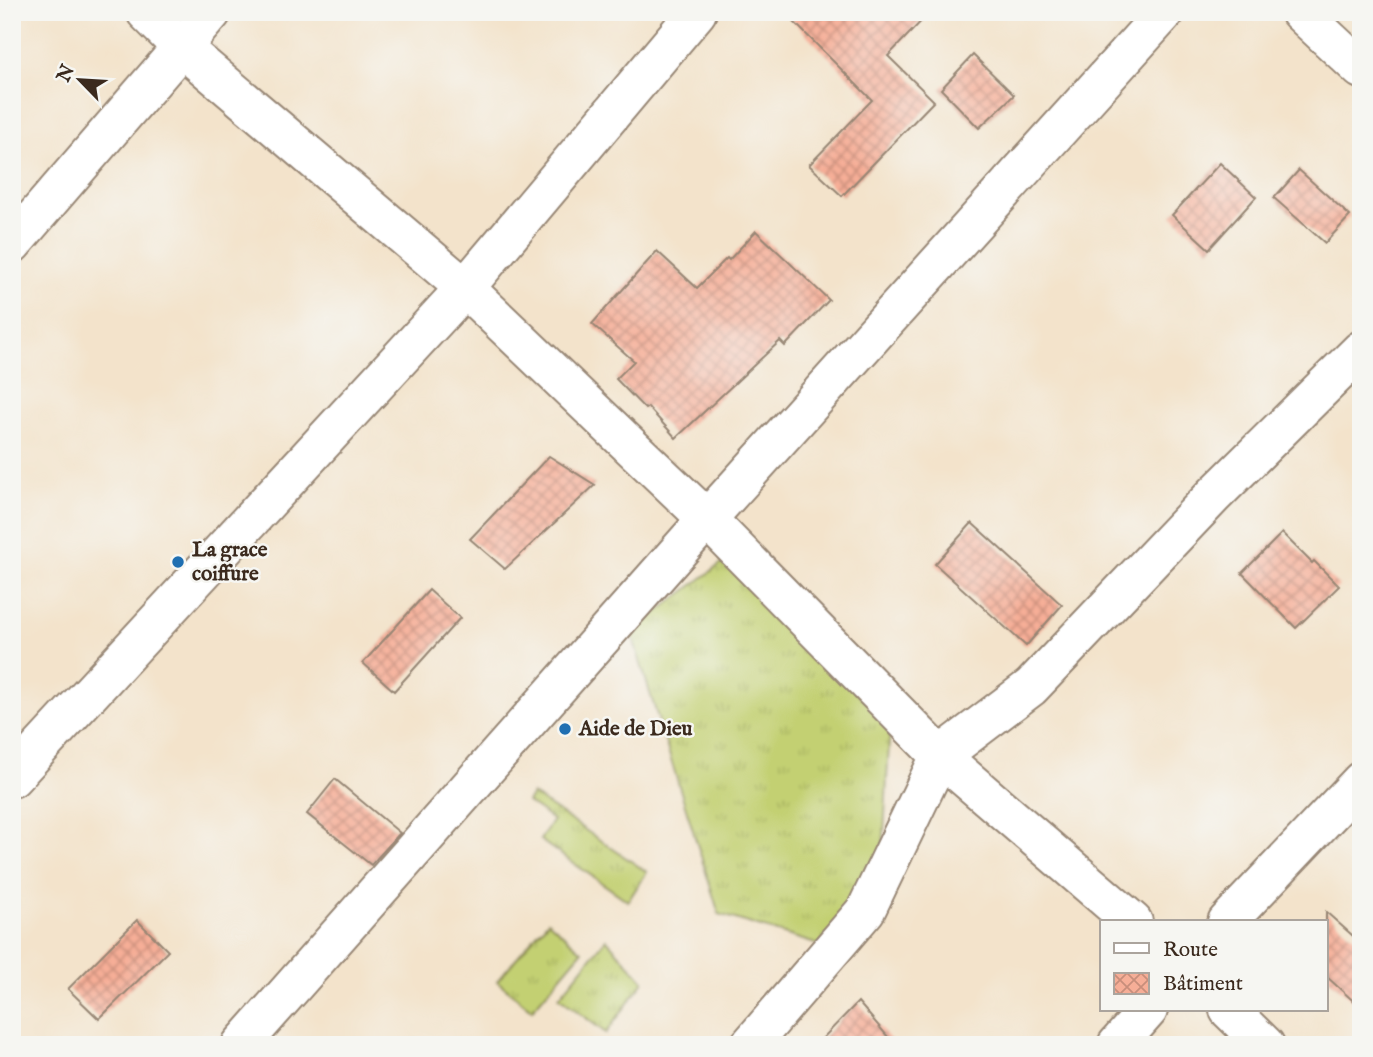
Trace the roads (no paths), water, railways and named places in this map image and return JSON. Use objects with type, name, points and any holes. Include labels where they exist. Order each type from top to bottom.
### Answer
[{"type":"street","points":[[146,12],[181,47],[465,288],[707,519],[940,756],[1131,920]]},
{"type":"street","points":[[12,244],[212,12]]},
{"type":"street","points":[[12,778],[465,288],[697,12]]},
{"type":"street","points":[[241,1045],[707,519],[1165,12]]},
{"type":"street","points":[[1300,12],[1361,69]]},
{"type":"street","points":[[750,1045],[866,909],[940,756],[1031,687],[1214,495],[1361,350]]},
{"type":"street","points":[[1229,920],[1361,781]]},
{"type":"street","points":[[1117,1045],[1145,1012]]},
{"type":"street","points":[[1231,1012],[1265,1045]]},
{"type":"place","name":"La grace coiffure","points":[[178,562]]},
{"type":"place","name":"Aide de Dieu","points":[[565,729]]}]
